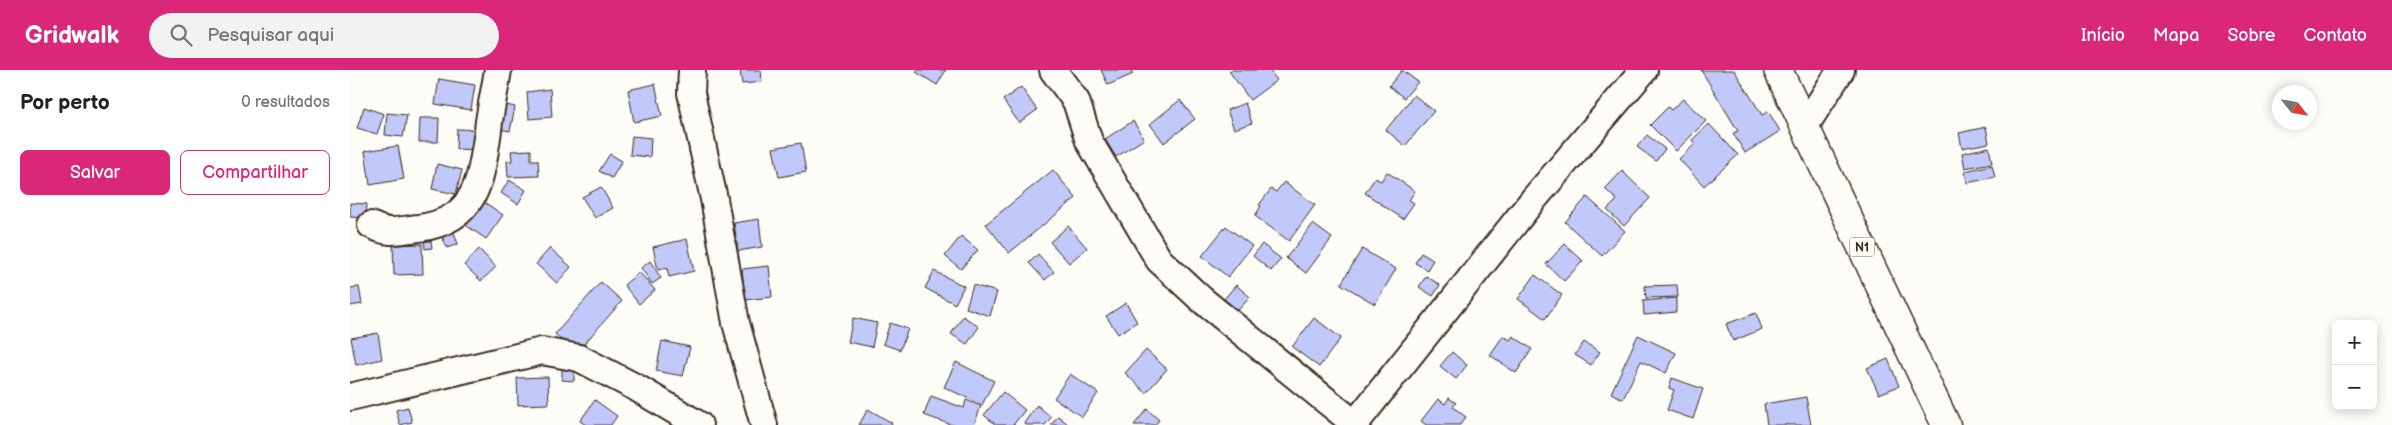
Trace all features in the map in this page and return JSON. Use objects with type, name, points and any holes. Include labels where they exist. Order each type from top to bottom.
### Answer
[{"type":"highway","name":"N1","points":[[1778,70],[1946,425]]},
{"type":"street","points":[[371,225],[384,232],[435,226],[459,214],[472,199],[484,164],[498,70]]},
{"type":"street","points":[[692,70],[691,94],[714,199],[736,323],[764,425]]},
{"type":"street","points":[[1052,70],[1076,101],[1089,141],[1160,260],[1201,299],[1355,424],[1533,200],[1644,70]]},
{"type":"street","points":[[1805,126],[1841,70]]},
{"type":"street","points":[[350,397],[542,351],[579,358],[637,388],[698,425]]},
{"type":"building","points":[[740,70],[761,70],[762,82],[742,84]]},
{"type":"building","points":[[917,70],[946,70],[937,85],[916,72]]},
{"type":"building","points":[[1101,70],[1131,70],[1133,74],[1108,85]]},
{"type":"building","points":[[1269,70],[1277,80],[1250,100],[1229,71]]},
{"type":"building","points":[[1402,70],[1418,82],[1404,98],[1389,86]]},
{"type":"building","points":[[1701,70],[1734,70],[1762,115],[1768,111],[1780,131],[1745,153],[1733,133],[1738,131]]},
{"type":"building","points":[[439,79],[475,85],[471,110],[435,104]]},
{"type":"building","points":[[655,84],[662,116],[634,122],[628,90]]},
{"type":"building","points":[[1021,87],[1037,110],[1019,123],[1003,100]]},
{"type":"building","points":[[550,89],[552,117],[529,119],[527,92]]},
{"type":"building","points":[[1414,95],[1434,111],[1405,146],[1386,130]]},
{"type":"building","points":[[1683,99],[1706,121],[1676,151],[1650,125],[1668,107],[1671,110]]},
{"type":"building","points":[[1180,100],[1195,119],[1164,143],[1150,124]]},
{"type":"building","points":[[498,103],[515,107],[510,131],[493,128]]},
{"type":"building","points":[[1245,103],[1252,123],[1234,129],[1227,110]]},
{"type":"building","points":[[364,107],[384,114],[377,134],[357,128]]},
{"type":"building","points":[[387,113],[407,115],[403,137],[385,135]]},
{"type":"building","points":[[420,118],[439,118],[438,142],[419,142]]},
{"type":"building","points":[[1133,121],[1144,139],[1116,157],[1105,139]]},
{"type":"building","points":[[1709,124],[1738,155],[1704,186],[1679,159],[1695,144],[1692,140]]},
{"type":"building","points":[[1986,127],[1989,143],[1962,148],[1959,133]]},
{"type":"building","points":[[457,129],[481,130],[480,150],[456,149]]},
{"type":"building","points":[[1647,135],[1665,149],[1656,161],[1637,147]]},
{"type":"building","points":[[632,136],[651,138],[650,157],[630,155]]},
{"type":"building","points":[[801,143],[806,172],[779,177],[773,148]]},
{"type":"building","points":[[398,146],[404,179],[370,185],[365,151]]},
{"type":"building","points":[[1989,147],[1992,163],[1965,168],[1962,153]]},
{"type":"building","points":[[531,150],[531,160],[538,160],[539,176],[508,177],[507,161],[512,161],[511,151]]},
{"type":"building","points":[[610,154],[622,161],[612,178],[599,171]]},
{"type":"building","points":[[437,164],[462,170],[456,194],[432,189]]},
{"type":"building","points":[[1992,165],[1995,177],[1967,183],[1965,171]]},
{"type":"building","points":[[1053,170],[1076,198],[1009,253],[986,224]]},
{"type":"building","points":[[1622,171],[1650,198],[1624,226],[1607,210],[1617,200],[1605,189]]},
{"type":"building","points":[[1387,172],[1415,191],[1409,200],[1414,203],[1403,219],[1365,193],[1375,178],[1381,181]]},
{"type":"building","points":[[509,180],[526,190],[518,204],[501,193]]},
{"type":"building","points":[[1284,182],[1315,205],[1289,241],[1255,216],[1261,206],[1259,205],[1271,189],[1276,192]]},
{"type":"building","points":[[601,187],[613,208],[595,218],[582,197]]},
{"type":"building","points":[[1587,197],[1625,231],[1602,256],[1565,222]]},
{"type":"building","points":[[481,200],[503,215],[486,239],[464,224]]},
{"type":"building","points":[[350,203],[367,204],[366,218],[350,217]]},
{"type":"building","points":[[759,219],[762,247],[738,251],[734,223]]},
{"type":"building","points":[[450,222],[458,244],[447,248],[438,227]]},
{"type":"building","points":[[1313,224],[1332,238],[1306,273],[1286,258]]},
{"type":"building","points":[[1068,226],[1087,248],[1069,263],[1050,242]]},
{"type":"building","points":[[1226,226],[1252,246],[1228,277],[1202,256]]},
{"type":"building","points":[[430,234],[432,248],[425,249],[423,235]]},
{"type":"building","points":[[961,236],[978,250],[961,269],[945,256]]},
{"type":"building","points":[[687,239],[694,271],[669,277],[667,268],[658,270],[653,247]]},
{"type":"building","points":[[422,244],[423,274],[394,275],[393,245]]},
{"type":"building","points":[[1262,244],[1281,259],[1271,271],[1253,256]]},
{"type":"building","points":[[1565,244],[1583,261],[1564,281],[1546,264]]},
{"type":"building","points":[[550,248],[571,267],[557,283],[536,264]]},
{"type":"building","points":[[479,249],[496,267],[481,281],[464,265]]},
{"type":"building","points":[[1362,249],[1396,269],[1375,304],[1341,284]]},
{"type":"building","points":[[1421,253],[1433,260],[1427,270],[1415,263]]},
{"type":"building","points":[[1038,254],[1054,272],[1045,280],[1029,263]]},
{"type":"building","points":[[650,261],[661,278],[652,284],[641,268]]},
{"type":"building","points":[[769,266],[772,297],[745,300],[742,269]]},
{"type":"building","points":[[934,271],[964,286],[955,304],[925,288]]},
{"type":"building","points":[[639,272],[655,290],[639,304],[624,285]]},
{"type":"building","points":[[1535,275],[1562,295],[1545,319],[1518,299]]},
{"type":"building","points":[[1426,276],[1440,285],[1433,296],[1419,287]]},
{"type":"building","points":[[601,282],[622,301],[576,353],[555,334]]},
{"type":"building","points":[[973,285],[997,292],[990,316],[966,308]]},
{"type":"building","points":[[1236,285],[1250,297],[1233,316],[1219,305]]},
{"type":"building","points":[[1677,285],[1678,297],[1646,298],[1645,286]]},
{"type":"building","points":[[359,287],[362,304],[350,306],[350,288]]},
{"type":"building","points":[[1676,298],[1676,312],[1644,315],[1643,301]]},
{"type":"building","points":[[1126,303],[1137,322],[1118,334],[1106,316]]},
{"type":"building","points":[[1756,313],[1762,329],[1733,341],[1726,324]]},
{"type":"building","points":[[963,316],[979,327],[967,344],[951,334]]},
{"type":"building","points":[[853,318],[877,323],[872,347],[848,342]]},
{"type":"building","points":[[1314,318],[1341,338],[1319,367],[1292,347]]},
{"type":"building","points":[[890,323],[908,329],[900,350],[883,344]]},
{"type":"building","points":[[378,333],[382,359],[356,365],[351,338]]},
{"type":"building","points":[[1638,335],[1676,353],[1666,373],[1641,361],[1623,399],[1611,393]]},
{"type":"building","points":[[1503,336],[1510,340],[1513,336],[1532,349],[1516,373],[1490,355]]},
{"type":"building","points":[[662,341],[690,347],[683,376],[656,371]]},
{"type":"building","points":[[1584,342],[1600,352],[1591,365],[1575,355]]},
{"type":"building","points":[[1146,350],[1167,369],[1146,393],[1125,373]]},
{"type":"building","points":[[1452,352],[1467,365],[1456,379],[1440,366]]},
{"type":"building","points":[[1888,359],[1899,386],[1879,394],[1867,368]]},
{"type":"building","points":[[956,362],[994,381],[982,405],[944,387]]},
{"type":"building","points":[[574,367],[574,381],[562,380],[562,368]]},
{"type":"building","points":[[1070,374],[1098,393],[1082,417],[1054,398]]},
{"type":"building","points":[[548,377],[549,404],[518,405],[517,378]]},
{"type":"building","points":[[1672,378],[1703,389],[1693,419],[1667,410],[1674,390],[1669,388]]},
{"type":"building","points":[[1003,392],[1025,410],[1013,425],[996,425],[984,415]]},
{"type":"building","points":[[931,396],[964,408],[966,400],[981,406],[974,425],[952,425],[924,415]]},
{"type":"building","points":[[1806,397],[1811,425],[1767,425],[1764,404]]},
{"type":"building","points":[[1449,398],[1456,403],[1453,407],[1466,417],[1460,425],[1426,425],[1421,421],[1438,399],[1445,404]]},
{"type":"building","points":[[595,400],[617,416],[611,425],[586,425],[580,421]]},
{"type":"building","points":[[1037,405],[1051,417],[1045,425],[1026,425],[1024,423]]},
{"type":"building","points":[[408,407],[412,422],[400,425],[396,410]]},
{"type":"building","points":[[868,409],[892,423],[891,425],[859,425]]},
{"type":"building","points":[[1147,409],[1159,420],[1155,425],[1134,425]]},
{"type":"building","points":[[1058,416],[1069,425],[1051,425]]}]
